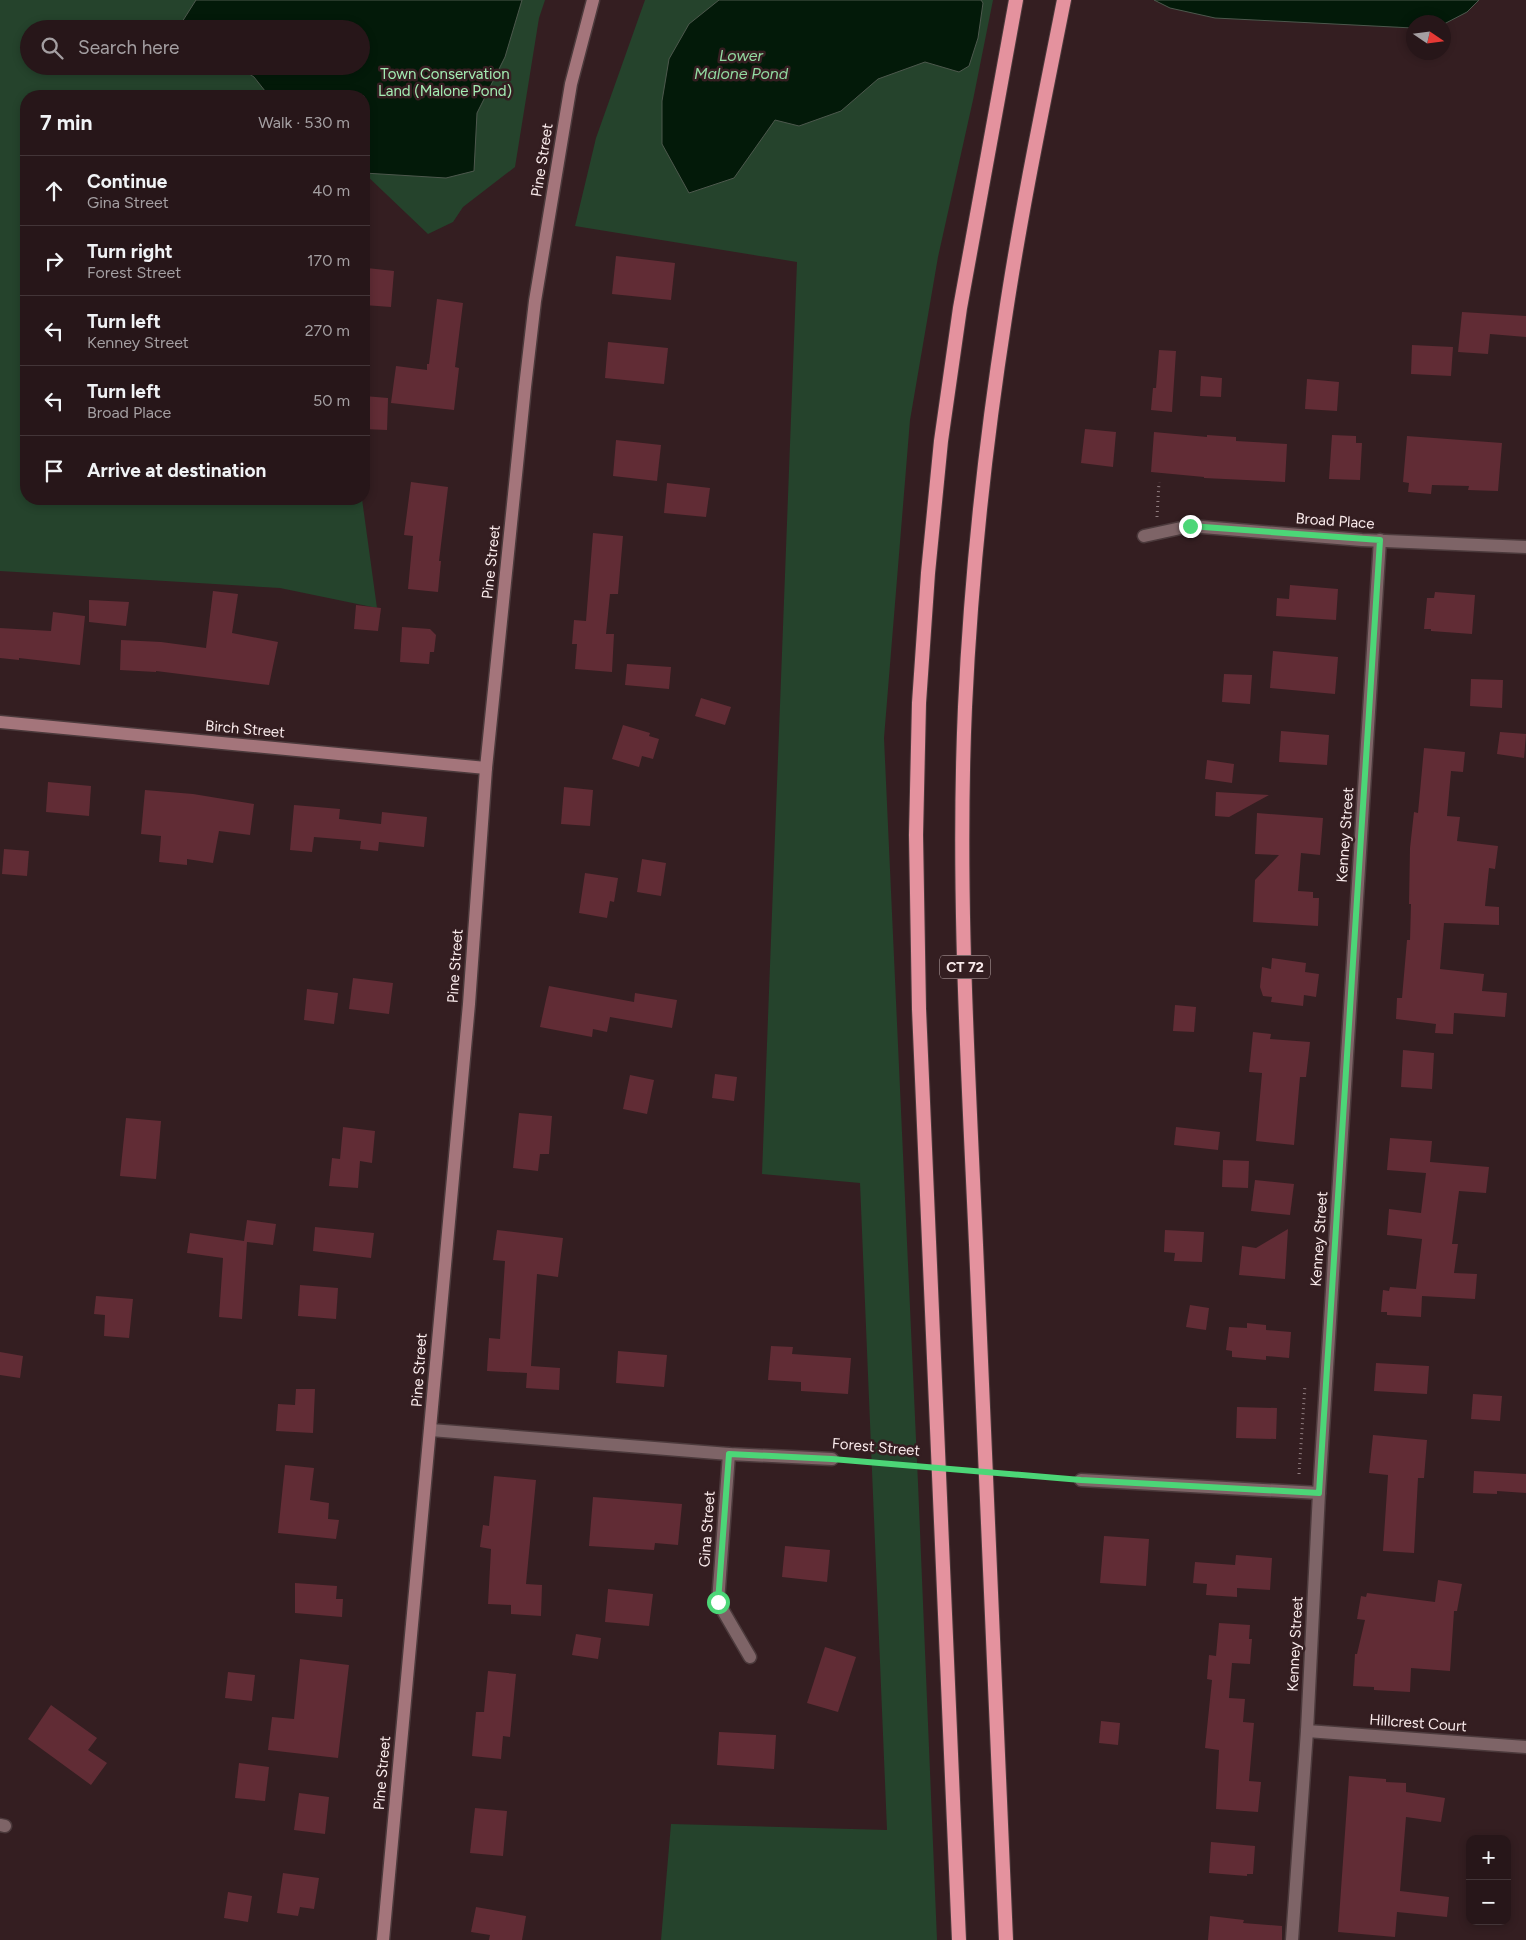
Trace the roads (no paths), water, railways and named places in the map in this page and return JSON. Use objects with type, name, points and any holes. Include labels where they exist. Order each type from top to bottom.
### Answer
[{"type":"highway","name":"CT 72","points":[[959,1940],[919,1010],[916,835],[919,703],[928,573],[941,441],[960,308],[1016,0]]},
{"type":"highway","name":"CT 72","points":[[1006,1940],[966,1003],[962,832],[965,706],[974,576],[1003,329],[1026,194],[1064,0]]},
{"type":"main road","name":"Pine Street","points":[[383,1940],[469,1004],[486,768],[535,301],[570,84],[593,0]]},
{"type":"main road","name":"Birch Street","points":[[0,722],[486,768]]},
{"type":"street","name":"Broad Place","points":[[1144,536],[1190,526],[1380,540],[1526,547]]},
{"type":"street","name":"Kenney Street","points":[[1292,1940],[1307,1731],[1319,1493],[1380,540]]},
{"type":"street","name":"Forest Street","points":[[430,1430],[729,1454],[832,1459]]},
{"type":"street","name":"Gina Street","points":[[729,1454],[718,1602],[750,1657]]},
{"type":"street","points":[[1081,1480],[1319,1493]]},
{"type":"street","name":"Hillcrest Court","points":[[1307,1731],[1526,1747]]},
{"type":"water","points":[[196,0],[522,0],[505,57],[477,113],[474,171],[446,178],[370,173],[370,90],[264,90],[251,75],[370,75],[370,20],[183,20]]},
{"type":"water","name":"Lower Malone Pond","points":[[719,0],[981,0],[983,3],[978,38],[969,66],[959,72],[925,62],[878,79],[841,111],[799,126],[775,120],[734,178],[689,193],[662,144],[662,101],[669,59],[689,24]]},
{"type":"water","points":[[1154,0],[1479,0],[1467,12],[1451,20],[1451,15],[1406,15],[1406,28],[1215,18],[1170,8]]},
{"type":"park label","name":"Town Conservation Land (Malone Pond)","points":[[445,82]]}]
